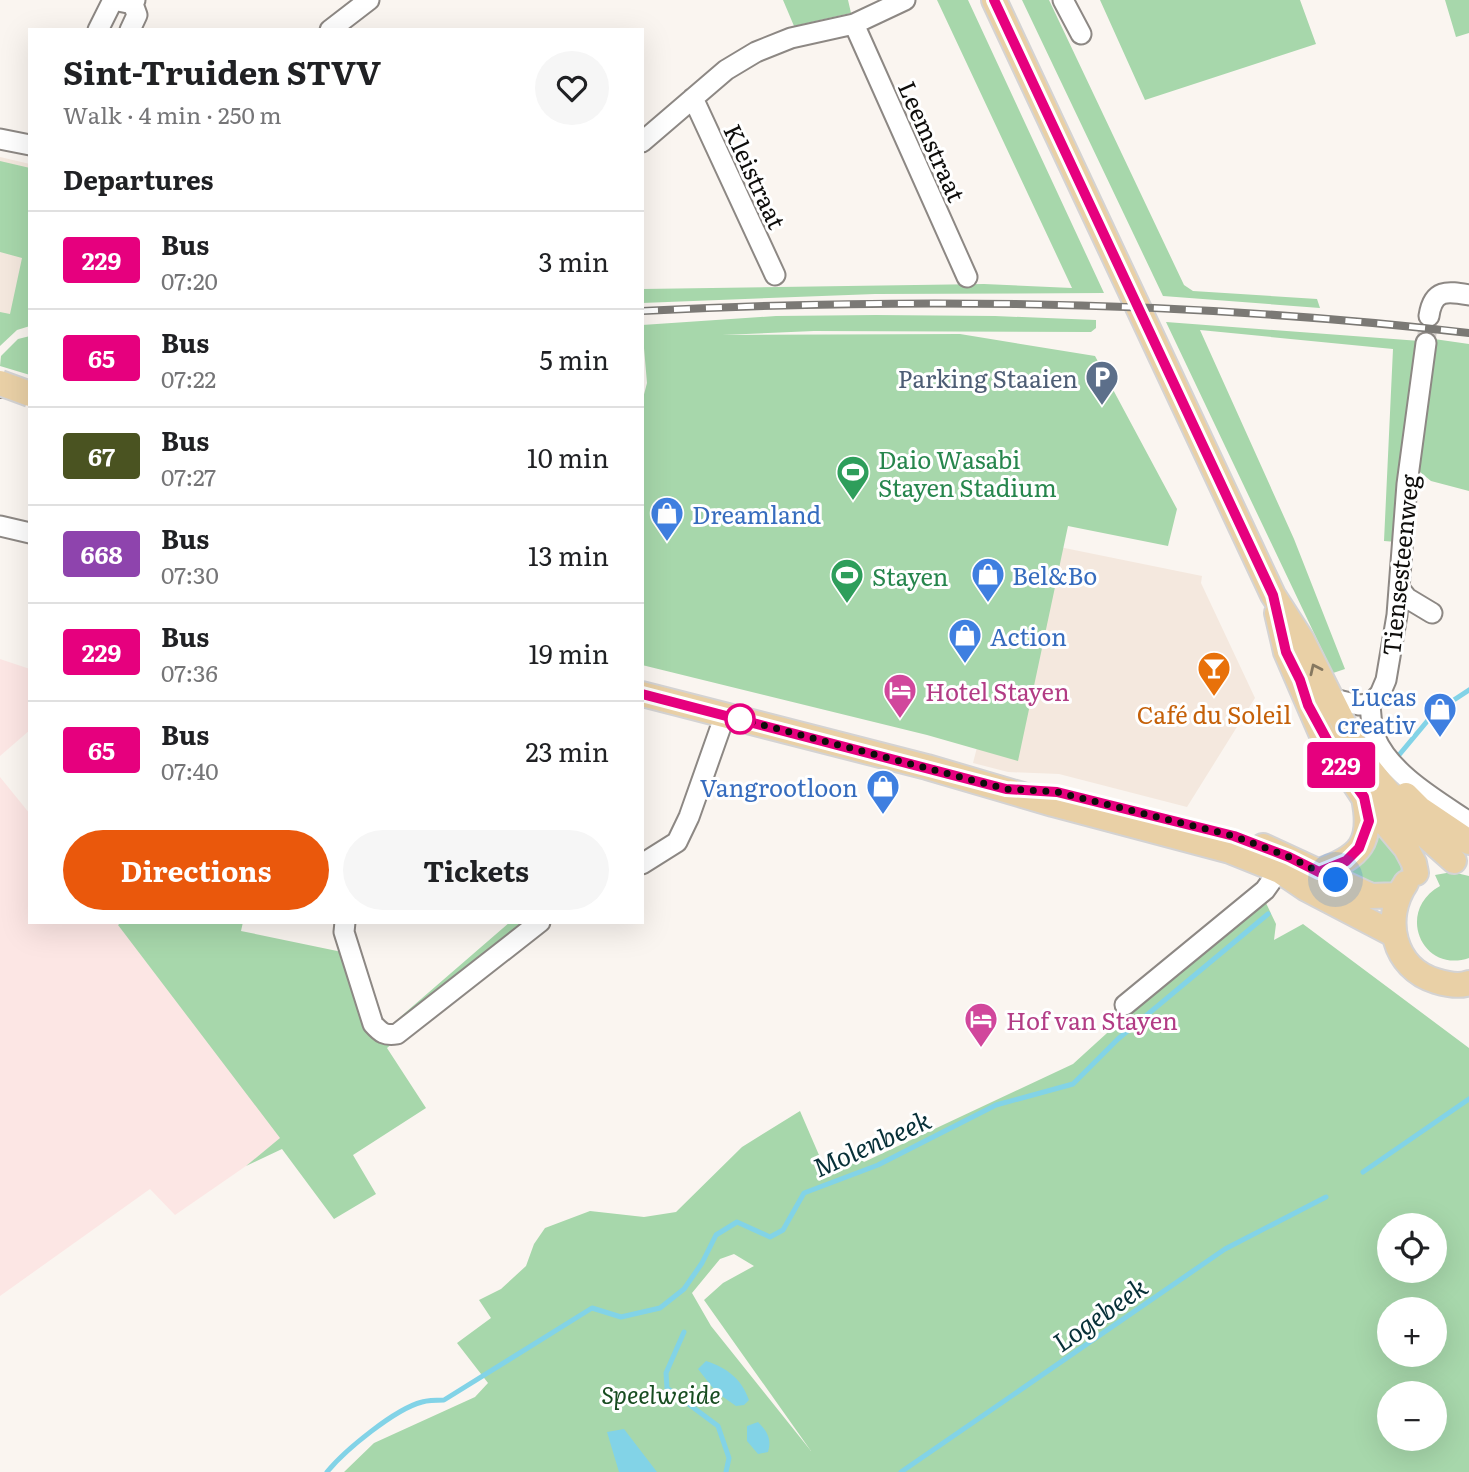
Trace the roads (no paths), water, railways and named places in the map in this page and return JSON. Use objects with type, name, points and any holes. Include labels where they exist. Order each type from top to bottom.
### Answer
[{"type":"main road","points":[[994,0],[1273,595],[1302,640],[1362,760],[1419,830],[1464,856]]},
{"type":"main road","points":[[0,383],[28,393]]},
{"type":"main road","points":[[1273,595],[1286,652],[1300,680],[1308,705],[1339,762],[1406,848],[1416,873]]},
{"type":"main road","points":[[644,695],[1006,789],[1057,792],[1234,836],[1284,864],[1319,872],[1371,896],[1398,895]]},
{"type":"main road","points":[[1319,872],[1346,861],[1359,848],[1369,821],[1364,797]]},
{"type":"main road","points":[[1464,856],[1428,865],[1409,878],[1398,895],[1392,916],[1393,934],[1407,964],[1423,976],[1444,983],[1467,985]]},
{"type":"main road","points":[[1284,864],[1305,888],[1393,934]]},
{"type":"street","points":[[99,28],[113,0],[134,2],[137,15],[131,28]]},
{"type":"street","points":[[333,28],[369,0]]},
{"type":"street","points":[[644,140],[726,69],[756,52],[791,38],[854,24],[905,0]]},
{"type":"street","points":[[1063,0],[1081,34]]},
{"type":"street","name":"Leemstraat","points":[[854,24],[967,277]]},
{"type":"street","name":"Kleistraat","points":[[693,98],[775,275]]},
{"type":"street","points":[[0,139],[28,145]]},
{"type":"street","points":[[1431,309],[1440,294],[1446,292],[1469,295]]},
{"type":"street","name":"Tiensesteenweg","points":[[1370,704],[1380,694],[1386,680],[1399,588],[1407,484],[1426,343]]},
{"type":"street","points":[[0,526],[28,533]]},
{"type":"street","points":[[1399,588],[1407,598],[1432,613]]},
{"type":"street","points":[[1329,698],[1359,705],[1370,704],[1375,736],[1387,755],[1409,780],[1469,822]]},
{"type":"street","points":[[644,863],[677,842],[689,817],[725,715]]},
{"type":"street","points":[[1125,1005],[1265,890],[1284,864]]},
{"type":"street","points":[[345,924],[344,932],[373,1024],[381,1033],[388,1035],[397,1034],[537,924]]},
{"type":"water","points":[[706,1361],[727,1371],[737,1380],[749,1400],[744,1405],[736,1406],[716,1392],[698,1369]]},
{"type":"water","points":[[758,1422],[766,1432],[769,1443],[768,1452],[758,1454],[747,1441],[747,1426]]},
{"type":"water","points":[[624,1429],[657,1472],[619,1472],[607,1432]]},
{"type":"waterway","name":"Molenbeek","points":[[1399,755],[1434,713],[1469,690]]},
{"type":"waterway","name":"Molenbeek","points":[[327,1472],[385,1421],[422,1402],[444,1400],[592,1308],[621,1317],[660,1308],[684,1289],[702,1263],[716,1235],[737,1222],[770,1237],[783,1230],[804,1193],[878,1165],[996,1105],[1073,1084],[1118,1039],[1268,914]]},
{"type":"waterway","name":"Logebeek","points":[[1363,1172],[1469,1099]]},
{"type":"waterway","name":"Logebeek","points":[[901,1472],[1225,1249],[1326,1197]]},
{"type":"waterway","points":[[684,1332],[666,1373],[667,1388],[718,1426],[729,1458],[726,1472]]},
{"type":"tunnel","points":[[1426,343],[1429,316]]},
{"type":"railway","points":[[644,311],[849,304],[1056,305],[1263,314],[1469,333]]},
{"type":"railway","points":[[0,395],[28,389]]},
{"type":"place","name":"Parking Staaien","points":[[1102,407]]},
{"type":"place","name":"Daio Wasabi Stayen Stadium","points":[[853,502]]},
{"type":"place","name":"Dreamland","points":[[667,543]]},
{"type":"place","name":"Bel&Bo","points":[[988,604]]},
{"type":"place","name":"Stayen","points":[[847,605]]},
{"type":"place","name":"Action","points":[[965,665]]},
{"type":"place","name":"Café du Soleil","points":[[1214,698]]},
{"type":"place","name":"Hotel Stayen","points":[[900,720]]},
{"type":"place","name":"Lucas creativ","points":[[1440,739]]},
{"type":"place","name":"Vangrootloon","points":[[883,816]]},
{"type":"place","name":"Hof van Stayen","points":[[981,1049]]},
{"type":"park label","name":"Speelweide","points":[[661,1393]]}]
